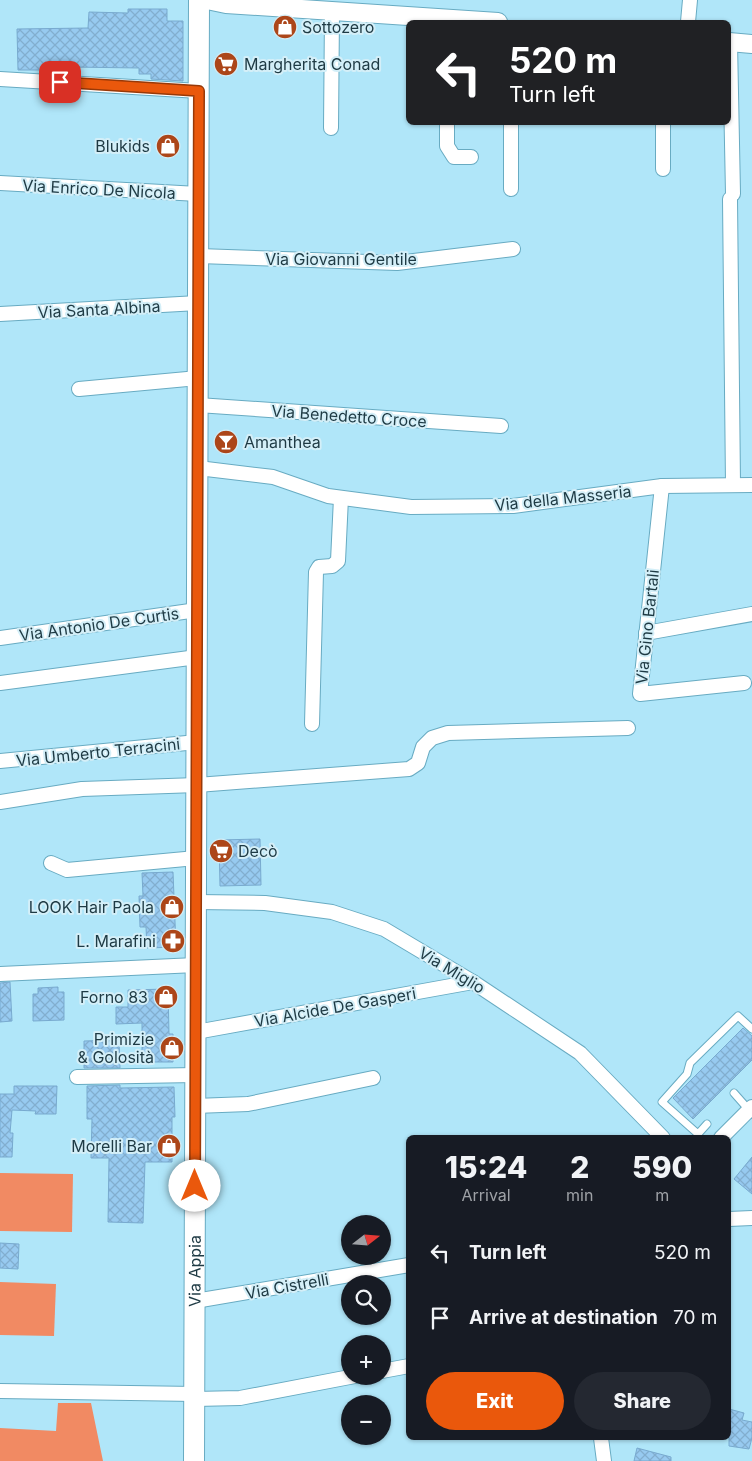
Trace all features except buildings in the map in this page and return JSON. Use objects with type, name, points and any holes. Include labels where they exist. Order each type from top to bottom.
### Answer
[{"type":"main road","name":"Via Appia","points":[[194,1461],[199,0]]},
{"type":"street","points":[[208,0],[226,4],[435,20]]},
{"type":"street","points":[[688,20],[690,0]]},
{"type":"street","points":[[331,128],[332,12]]},
{"type":"street","points":[[731,42],[752,44]]},
{"type":"street","points":[[0,79],[199,91]]},
{"type":"street","points":[[447,125],[447,146],[454,158],[471,156]]},
{"type":"street","points":[[511,125],[511,189]]},
{"type":"street","points":[[663,125],[663,169]]},
{"type":"street","points":[[731,125],[733,485]]},
{"type":"street","name":"Via Enrico De Nicola","points":[[0,183],[198,194]]},
{"type":"street","name":"Via Giovanni Gentile","points":[[198,256],[397,263],[513,249]]},
{"type":"street","name":"Via Santa Albina","points":[[0,314],[198,304]]},
{"type":"street","points":[[78,389],[198,378]]},
{"type":"street","name":"Via Benedetto Croce","points":[[198,405],[500,426]]},
{"type":"street","name":"Via della Masseria","points":[[198,468],[273,477],[328,496],[412,507],[513,506],[662,486],[752,485]]},
{"type":"street","name":"Via Gino Bartali","points":[[662,486],[640,694],[744,683]]},
{"type":"street","points":[[312,724],[316,572],[319,567],[332,566],[338,561],[341,498]]},
{"type":"street","name":"Via Antonio De Curtis","points":[[0,638],[197,610]]},
{"type":"street","points":[[646,633],[752,614]]},
{"type":"street","points":[[0,683],[197,657]]},
{"type":"street","points":[[0,802],[82,790],[196,785],[409,769],[418,763],[424,747],[432,738],[448,733],[628,728]]},
{"type":"street","name":"Via Umberto Terracini","points":[[0,762],[197,742]]},
{"type":"street","points":[[51,863],[67,870],[196,858]]},
{"type":"street","name":"Via Miglio","points":[[196,902],[265,903],[332,912],[384,929],[473,982],[580,1054],[660,1135]]},
{"type":"street","points":[[0,974],[196,965]]},
{"type":"street","name":"Via Alcide De Gasperi","points":[[196,1032],[473,982]]},
{"type":"street","points":[[77,1077],[196,1075]]},
{"type":"street","points":[[196,1106],[248,1104],[373,1078]]},
{"type":"street","points":[[724,1135],[751,1108]]},
{"type":"street","name":"Via Cistrelli","points":[[195,1301],[406,1266]]},
{"type":"street","points":[[391,1369],[406,1367]]},
{"type":"street","points":[[0,1391],[240,1398],[341,1379]]},
{"type":"street","points":[[601,1440],[604,1461]]},
{"type":"lane","points":[[697,1135],[662,1102],[688,1074],[690,1063],[738,1016],[752,1029]]},
{"type":"lane","points":[[734,1093],[751,1108]]},
{"type":"lane","points":[[699,1135],[707,1124]]},
{"type":"shaded area","points":[[0,1173],[73,1174],[72,1232],[0,1231]]},
{"type":"shaded area","points":[[0,1282],[56,1284],[54,1336],[0,1335]]},
{"type":"shaded area","points":[[58,1403],[91,1403],[103,1461],[0,1461],[0,1428],[56,1431]]},
{"type":"place","name":"Sottozero","points":[[285,27]]},
{"type":"place","name":"Margherita Conad","points":[[226,64]]},
{"type":"place","name":"Blukids","points":[[168,146]]},
{"type":"place","name":"Amanthea","points":[[226,442]]},
{"type":"place","name":"Decò","points":[[221,851]]},
{"type":"place","name":"LOOK Hair Paola","points":[[172,907]]},
{"type":"place","name":"L. Marafini","points":[[173,941]]},
{"type":"place","name":"Forno 83","points":[[166,997]]},
{"type":"place","name":"Primizie & Golosità","points":[[172,1048]]},
{"type":"place","name":"Morelli Bar","points":[[169,1146]]},
{"type":"route","points":[[60,82],[199,91],[195,1186]]}]
